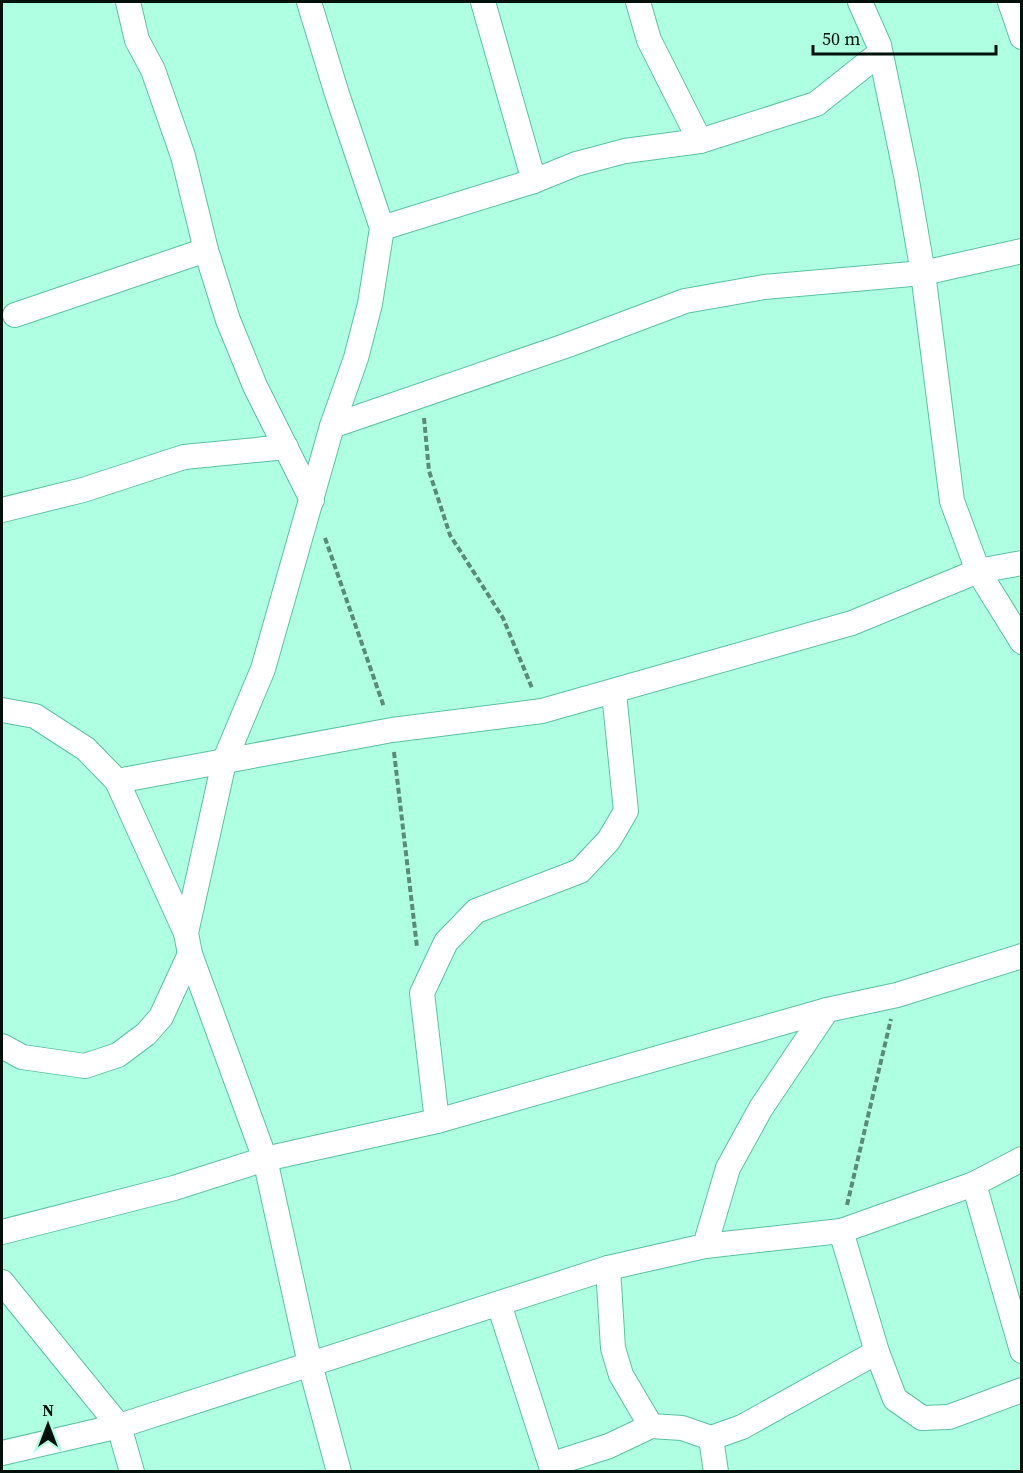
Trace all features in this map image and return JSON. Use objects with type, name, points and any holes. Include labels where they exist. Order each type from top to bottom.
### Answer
[{"type":"street","points":[[128,2],[137,40],[153,70],[183,156],[206,250],[228,320],[255,386],[312,501]]},
{"type":"street","points":[[2,1046],[22,1057],[85,1066],[118,1055],[146,1034],[161,1017],[188,943],[224,762],[263,669],[332,426],[356,358],[370,304],[382,228],[309,2]]},
{"type":"street","points":[[483,2],[534,182]]},
{"type":"street","points":[[638,2],[649,40],[700,141]]},
{"type":"street","points":[[860,2],[880,54],[906,175],[923,273],[952,501],[978,571],[1022,642]]},
{"type":"street","points":[[1011,2],[1022,37]]},
{"type":"street","points":[[382,228],[534,182],[576,164],[625,151],[700,141],[816,104],[880,54]]},
{"type":"street","points":[[15,315],[206,250]]},
{"type":"street","points":[[332,426],[685,301],[764,287],[923,273],[1022,251]]},
{"type":"street","points":[[2,510],[83,490],[184,457],[286,447]]},
{"type":"street","points":[[117,782],[392,730],[542,711],[614,693],[852,623],[978,571],[1022,563]]},
{"type":"street","points":[[437,1121],[422,993],[446,942],[476,911],[580,871],[609,840],[626,811],[614,693]]},
{"type":"street","points":[[2,710],[35,716],[86,750],[117,782],[188,943],[265,1159],[310,1364],[339,1472]]},
{"type":"street","points":[[2,1232],[174,1188],[265,1159],[437,1121],[827,1010],[897,995],[1022,956]]},
{"type":"street","points":[[705,1246],[728,1168],[761,1108],[827,1010]]},
{"type":"street","points":[[2,1453],[119,1426],[608,1268],[705,1246],[841,1231],[974,1184],[1022,1159]]},
{"type":"street","points":[[974,1184],[1022,1352]]},
{"type":"street","points":[[841,1231],[877,1352],[895,1399],[922,1418],[949,1417],[1022,1390]]},
{"type":"street","points":[[608,1268],[613,1348],[621,1375],[651,1426]]},
{"type":"street","points":[[2,1282],[119,1426],[132,1472]]},
{"type":"street","points":[[499,1304],[553,1468],[609,1446],[651,1426],[682,1428],[711,1438],[742,1427],[877,1352]]},
{"type":"street","points":[[711,1438],[716,1472]]},
{"type":"path","points":[[422,396],[429,471],[450,535],[503,618],[542,711]]},
{"type":"path","points":[[841,1231],[897,995]]}]
